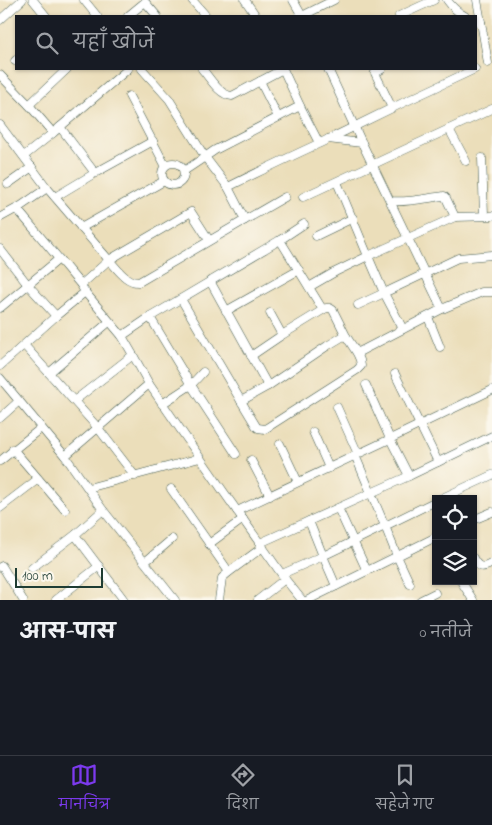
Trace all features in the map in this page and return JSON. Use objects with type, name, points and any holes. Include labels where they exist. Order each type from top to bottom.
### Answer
[{"type":"street","points":[[0,20],[22,0]]},
{"type":"street","points":[[33,0],[45,15]]},
{"type":"street","points":[[84,0],[96,15]]},
{"type":"street","points":[[192,0],[205,15]]},
{"type":"street","points":[[245,0],[255,15]]},
{"type":"street","points":[[293,0],[301,15]]},
{"type":"street","points":[[304,15],[334,0]]},
{"type":"street","points":[[402,15],[434,0]]},
{"type":"street","points":[[447,0],[463,15]]},
{"type":"street","points":[[477,0],[479,24],[490,62],[477,68]]},
{"type":"street","points":[[129,15],[145,1],[156,15]]},
{"type":"street","points":[[479,24],[492,25]]},
{"type":"street","points":[[29,105],[66,70]]},
{"type":"street","points":[[24,156],[127,70]]},
{"type":"street","points":[[143,70],[169,99],[205,157],[228,187],[245,220]]},
{"type":"street","points":[[203,70],[221,92],[232,96],[281,70]]},
{"type":"street","points":[[283,70],[319,143]]},
{"type":"street","points":[[328,70],[442,309]]},
{"type":"street","points":[[228,187],[270,165],[474,70]]},
{"type":"street","points":[[374,71],[392,108]]},
{"type":"street","points":[[0,75],[53,133]]},
{"type":"street","points":[[260,81],[278,117]]},
{"type":"street","points":[[129,96],[165,165]]},
{"type":"street","points":[[184,171],[215,150],[300,106]]},
{"type":"street","points":[[303,197],[491,111]]},
{"type":"street","points":[[0,125],[81,228],[109,260],[128,279],[134,282],[139,282],[285,197]]},
{"type":"street","points":[[60,127],[95,173]]},
{"type":"street","points":[[449,129],[466,161]]},
{"type":"street","points":[[328,139],[362,143]]},
{"type":"street","points":[[55,197],[153,141]]},
{"type":"street","points":[[309,287],[368,256],[455,217],[488,215],[482,158]]},
{"type":"street","points":[[174,163],[184,171],[184,177],[178,184],[169,185],[164,181],[162,171],[165,165],[174,163]]},
{"type":"street","points":[[8,184],[32,167]]},
{"type":"street","points":[[158,191],[164,181]]},
{"type":"street","points":[[81,228],[164,181]]},
{"type":"street","points":[[337,182],[384,293],[403,329]]},
{"type":"street","points":[[0,217],[48,188]]},
{"type":"street","points":[[390,201],[400,202],[444,196],[455,217]]},
{"type":"street","points":[[17,208],[122,336],[162,404],[302,600]]},
{"type":"street","points":[[0,366],[56,316],[109,260],[191,212],[209,240]]},
{"type":"street","points":[[316,236],[353,218]]},
{"type":"street","points":[[122,336],[150,317],[304,224]]},
{"type":"street","points":[[280,240],[323,310]]},
{"type":"street","points":[[0,249],[28,285],[56,316]]},
{"type":"street","points":[[358,306],[458,258],[492,255]]},
{"type":"street","points":[[0,308],[59,260]]},
{"type":"street","points":[[226,310],[299,270]]},
{"type":"street","points":[[210,281],[268,386]]},
{"type":"street","points":[[357,353],[442,309],[482,292],[492,292]]},
{"type":"street","points":[[181,299],[240,401],[258,428],[265,429],[357,370],[360,366],[357,353],[333,310],[330,308],[326,308],[251,356]]},
{"type":"street","points":[[270,313],[282,335]]},
{"type":"street","points":[[150,317],[236,454]]},
{"type":"street","points":[[428,317],[440,347]]},
{"type":"street","points":[[50,373],[109,322]]},
{"type":"street","points":[[240,401],[268,386],[327,346],[346,336]]},
{"type":"street","points":[[24,345],[98,428],[135,476]]},
{"type":"street","points":[[74,401],[133,354]]},
{"type":"street","points":[[162,404],[192,385],[203,372]]},
{"type":"street","points":[[395,374],[438,462]]},
{"type":"street","points":[[0,378],[65,456],[103,510],[175,600]]},
{"type":"street","points":[[65,456],[149,384]]},
{"type":"street","points":[[366,385],[409,476]]},
{"type":"street","points":[[237,511],[492,390]]},
{"type":"street","points":[[0,418],[19,401]]},
{"type":"street","points":[[337,407],[410,584]]},
{"type":"street","points":[[0,461],[41,428]]},
{"type":"street","points":[[313,432],[329,468]]},
{"type":"street","points":[[219,600],[222,578],[261,545],[492,436]]},
{"type":"street","points":[[280,444],[298,482]]},
{"type":"street","points":[[13,449],[65,510]]},
{"type":"street","points":[[88,488],[200,458]]},
{"type":"street","points":[[251,460],[270,496]]},
{"type":"street","points":[[448,495],[492,474]]},
{"type":"street","points":[[0,508],[38,479]]},
{"type":"street","points":[[171,489],[229,572]]},
{"type":"street","points":[[258,600],[284,576],[432,503]]},
{"type":"street","points":[[338,508],[367,571]]},
{"type":"street","points":[[32,568],[75,535],[103,510]]},
{"type":"street","points":[[477,519],[491,514]]},
{"type":"street","points":[[209,544],[243,519]]},
{"type":"street","points":[[309,521],[336,586]]},
{"type":"street","points":[[75,535],[123,600]]},
{"type":"street","points":[[145,562],[172,539]]},
{"type":"street","points":[[308,600],[432,539]]},
{"type":"street","points":[[477,564],[486,567],[492,563]]},
{"type":"street","points":[[1,565],[23,600]]},
{"type":"street","points":[[56,600],[99,566]]},
{"type":"street","points":[[464,585],[473,600]]},
{"type":"street","points":[[422,600],[435,593]]}]
